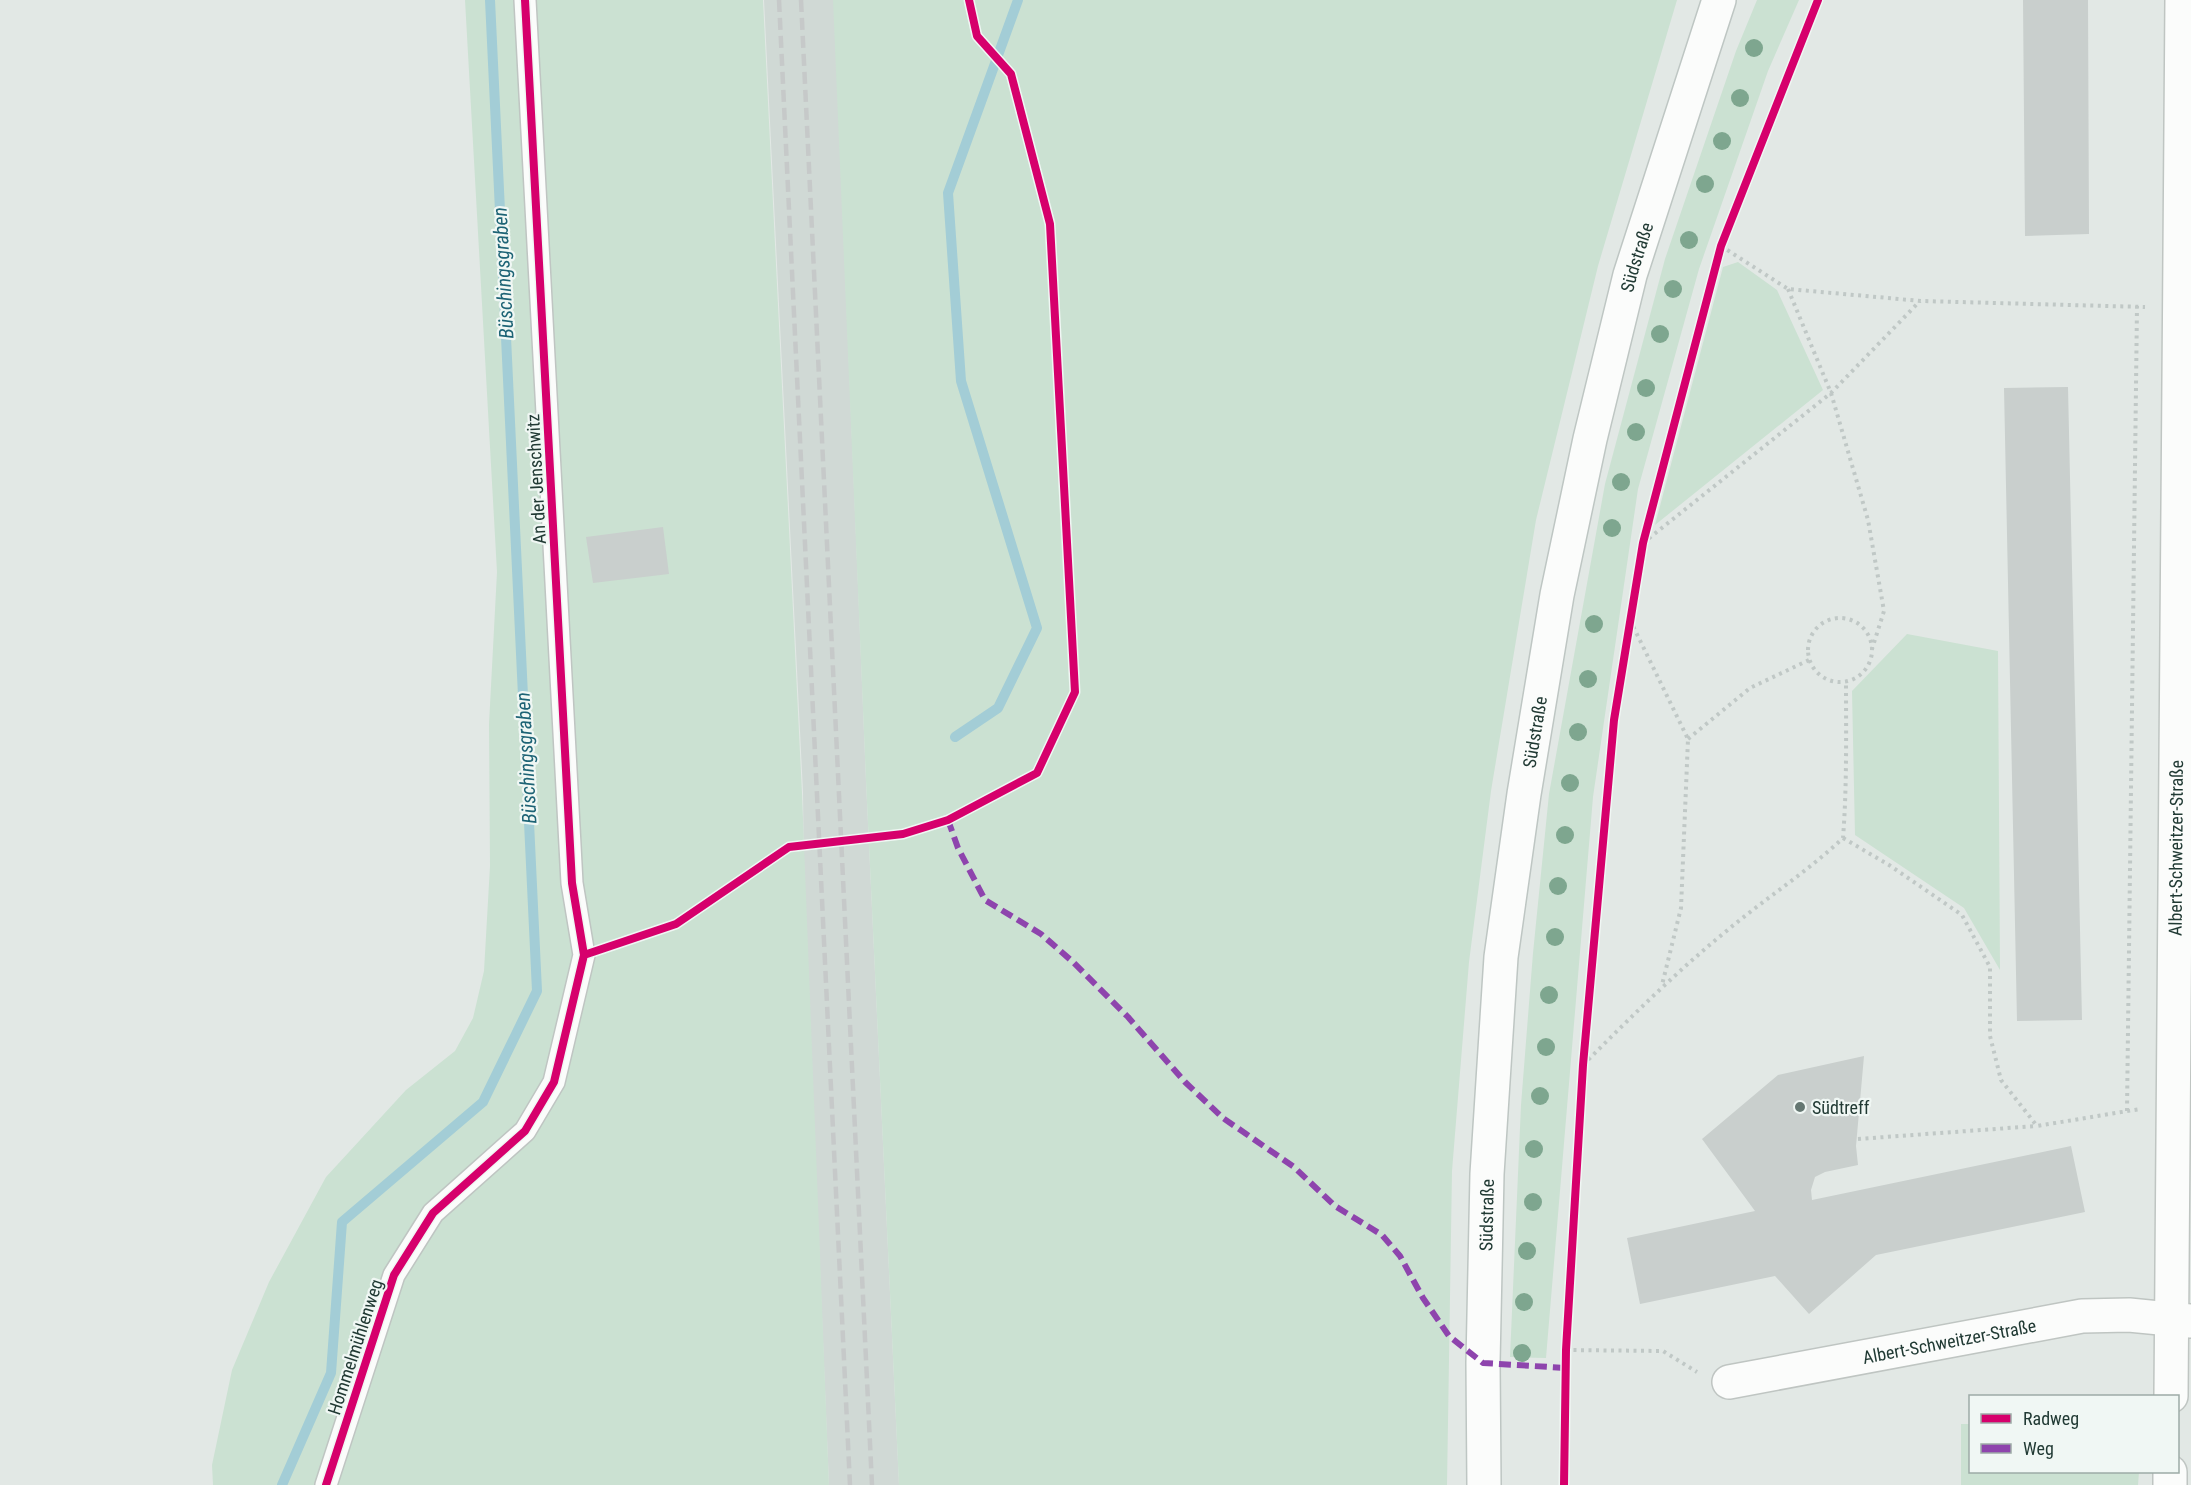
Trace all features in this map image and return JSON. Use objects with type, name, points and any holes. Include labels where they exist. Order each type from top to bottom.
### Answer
[{"type":"street","name":"Südstraße","points":[[1484,1485],[1483,1363],[1487,1174],[1501,957],[1524,794],[1557,595],[1590,439],[1624,297],[1719,0]]},
{"type":"street","name":"Albert-Schweitzer-Straße","points":[[2171,1395],[2181,1320],[2173,1104],[2185,343],[2178,309],[2186,113],[2182,0]]},
{"type":"street","name":"Albert-Schweitzer-Straße","points":[[1729,1382],[2082,1316],[2129,1315],[2181,1320]]},
{"type":"lane","name":"An der Jenschwitz","points":[[525,0],[572,883],[584,955]]},
{"type":"lane","name":"Hommelmühlenweg","points":[[326,1485],[394,1275],[433,1213],[525,1131],[554,1082],[584,955]]},
{"type":"path","points":[[584,955],[676,924],[789,847],[903,834],[948,820],[1037,773],[1075,692],[1050,224],[1011,74],[978,36],[969,0]]},
{"type":"path","points":[[1721,246],[1788,289],[1921,301],[2178,309]]},
{"type":"path","points":[[1788,289],[1831,393],[1868,520],[1884,612],[1871,658],[1862,674],[1846,682],[1837,682],[1819,675],[1809,660],[1808,649],[1816,629],[1824,622],[1834,619],[1845,618],[1864,629],[1872,649]]},
{"type":"path","points":[[1642,543],[1831,393],[1921,301]]},
{"type":"path","points":[[2127,1111],[2137,306]]},
{"type":"path","points":[[1630,620],[1688,739],[1681,908],[1662,985]]},
{"type":"path","points":[[1688,739],[1750,688],[1809,660]]},
{"type":"path","points":[[1583,1065],[1662,985],[1843,838],[1847,791],[1846,682]]},
{"type":"path","points":[[1843,838],[1962,915],[1990,967],[1990,1036],[2001,1080],[2037,1126]]},
{"type":"path","points":[[1858,1139],[2037,1126],[2173,1104]]},
{"type":"path","points":[[1566,1350],[1663,1351],[1707,1378],[1729,1382]]},
{"type":"shaded area","points":[[764,0],[834,0],[866,781],[899,1485],[829,1485],[804,887],[803,792]]},
{"type":"green space","points":[[465,0],[763,0],[802,793],[829,1485],[213,1485],[212,1465],[232,1370],[269,1282],[326,1177],[406,1090],[455,1051],[473,1018],[484,971],[490,866],[489,724],[497,572]]},
{"type":"green space","points":[[833,0],[1677,0],[1598,266],[1536,520],[1491,791],[1469,962],[1452,1171],[1447,1485],[899,1485]]},
{"type":"green space","points":[[1757,0],[1799,0],[1768,71],[1699,269],[1638,489],[1593,797],[1546,1358],[1510,1357],[1521,1105],[1549,794],[1605,484],[1665,259],[1736,51]]},
{"type":"green space","points":[[1738,262],[1777,290],[1823,390],[1655,525],[1723,267]]},
{"type":"green space","points":[[1907,634],[1998,651],[2000,970],[1964,908],[1855,835],[1852,691]]},
{"type":"green space","points":[[1961,1424],[1969,1424],[1969,1473],[2139,1473],[2138,1485],[1961,1485]]},
{"type":"building","points":[[2023,0],[2088,0],[2089,234],[2025,236]]},
{"type":"building","points":[[2068,387],[2082,1020],[2017,1021],[2004,388]]},
{"type":"building","points":[[663,527],[669,574],[593,583],[586,537]]},
{"type":"building","points":[[1864,1056],[1856,1146],[1858,1165],[1825,1172],[1815,1177],[1811,1190],[1812,1200],[2071,1146],[2085,1212],[1876,1255],[1809,1314],[1775,1276],[1640,1304],[1627,1238],[1755,1211],[1702,1139],[1778,1075]]},
{"type":"waterway","name":"Büschingsgraben","points":[[282,1485],[331,1373],[342,1222],[483,1102],[537,991],[490,0]]},
{"type":"waterway","points":[[955,737],[998,708],[1037,628],[961,381],[948,193],[1018,0]]},
{"type":"railway","points":[[779,0],[850,1485]]},
{"type":"railway","points":[[801,0],[872,1485]]},
{"type":"marked path","points":[[948,820],[958,848],[985,900],[1041,934],[1073,962],[1128,1017],[1185,1082],[1223,1118],[1294,1167],[1335,1206],[1382,1235],[1400,1256],[1423,1298],[1449,1336],[1483,1363],[1566,1368]]},
{"type":"cycle path","points":[[326,1485],[394,1275],[433,1213],[525,1131],[554,1082],[584,955],[572,883],[525,0]]},
{"type":"cycle path","points":[[584,955],[676,924],[789,847],[903,834],[948,820],[1037,773],[1075,692],[1050,224],[1011,74],[977,36],[969,0]]},
{"type":"cycle path","points":[[1564,1485],[1566,1350],[1583,1065],[1614,720],[1643,543],[1721,246],[1818,0]]},
{"type":"place","name":"Südtreff","points":[[1800,1107]]}]
